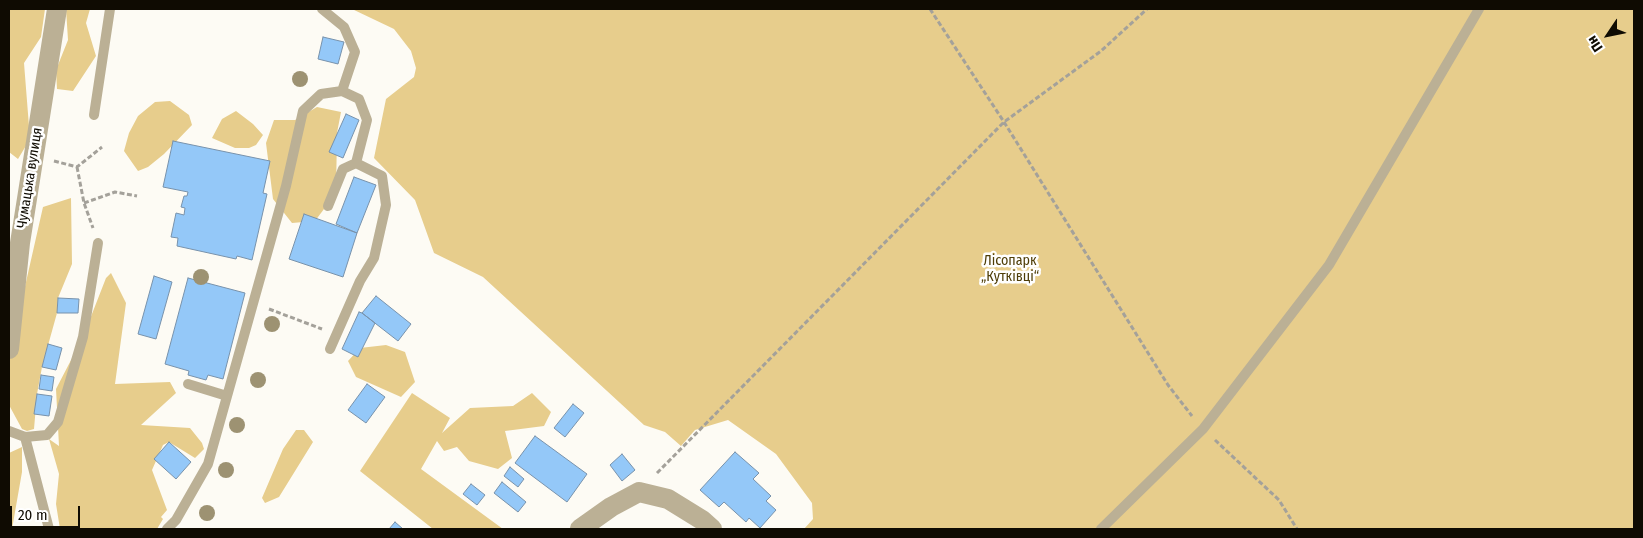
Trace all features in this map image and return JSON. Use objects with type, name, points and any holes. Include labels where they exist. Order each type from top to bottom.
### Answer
[{"type":"street","name":"Чумацька вулиця","points":[[9,349],[20,243],[57,9]]},
{"type":"street","points":[[580,529],[611,507],[639,492],[668,499],[702,520],[712,529]]},
{"type":"lane","points":[[94,115],[110,9]]},
{"type":"lane","points":[[322,9],[344,27],[355,52],[342,91]]},
{"type":"lane","points":[[1101,529],[1203,429],[1329,265],[1479,9]]},
{"type":"lane","points":[[167,529],[176,520],[208,464],[286,186],[303,111],[321,94],[342,91],[359,99],[367,120],[356,163]]},
{"type":"lane","points":[[328,206],[342,169],[356,163],[382,176],[386,205],[374,258],[360,281],[330,349]]},
{"type":"lane","points":[[9,431],[25,437],[47,435],[58,422],[83,337],[98,243]]},
{"type":"lane","points":[[188,384],[227,396]]},
{"type":"lane","points":[[25,437],[49,529]]},
{"type":"path","points":[[930,9],[1004,122],[1168,385],[1203,429],[1279,500],[1297,529]]},
{"type":"path","points":[[639,492],[1004,122],[1100,50],[1147,9]]},
{"type":"path","points":[[77,167],[102,147]]},
{"type":"path","points":[[34,156],[77,167]]},
{"type":"path","points":[[77,167],[84,203],[98,243]]},
{"type":"path","points":[[84,203],[115,192],[138,196]]},
{"type":"path","points":[[253,303],[337,334]]},
{"type":"green space","points":[[9,9],[45,9],[41,37],[24,63],[30,139],[18,159],[9,152]]},
{"type":"green space","points":[[66,9],[90,9],[86,23],[96,56],[73,91],[57,89],[56,70],[68,40]]},
{"type":"green space","name":"Лісопарк „Кутківці“","points":[[352,9],[1634,9],[1634,529],[804,529],[813,519],[812,503],[776,454],[728,420],[695,430],[681,446],[665,432],[644,425],[483,277],[434,253],[415,200],[374,158],[386,99],[414,77],[416,68],[411,51],[394,29]]},
{"type":"green space","points":[[170,101],[189,115],[192,125],[164,154],[148,167],[138,171],[124,151],[129,133],[138,116],[155,102]]},
{"type":"green space","points":[[317,107],[341,112],[337,133],[336,193],[315,221],[292,223],[273,199],[266,143],[274,120],[295,120]]},
{"type":"green space","points":[[236,111],[253,124],[263,135],[256,145],[249,148],[235,148],[212,138],[222,119]]},
{"type":"green space","points":[[71,198],[72,264],[58,298],[57,313],[42,367],[37,394],[34,429],[27,431],[22,429],[9,405],[9,357],[43,207]]},
{"type":"green space","points":[[111,273],[126,303],[115,384],[170,382],[176,393],[141,425],[190,428],[202,443],[204,449],[195,458],[169,442],[163,445],[152,470],[167,510],[161,517],[163,519],[157,529],[60,529],[56,504],[59,474],[49,439],[59,446],[56,389],[83,337],[106,278]]},
{"type":"green space","points":[[386,345],[405,352],[415,382],[401,397],[356,377],[348,361],[360,348]]},
{"type":"green space","points":[[412,393],[450,418],[442,433],[470,408],[513,406],[532,393],[551,412],[544,426],[505,431],[512,458],[498,469],[469,461],[457,447],[444,451],[437,441],[421,469],[503,529],[433,529],[360,471]]},
{"type":"green space","points":[[296,430],[304,430],[313,442],[279,497],[265,503],[262,498],[283,449]]},
{"type":"green space","points":[[22,447],[22,472],[12,529],[9,529],[9,453]]},
{"type":"building","points":[[323,37],[344,42],[338,64],[318,59]]},
{"type":"building","points":[[346,114],[359,120],[343,158],[329,152]]},
{"type":"building","points":[[173,141],[270,161],[263,193],[267,194],[252,260],[237,256],[236,259],[177,246],[178,238],[171,237],[176,213],[184,215],[185,208],[181,207],[184,196],[187,196],[188,192],[163,187]]},
{"type":"building","points":[[354,177],[376,185],[357,233],[336,224]]},
{"type":"building","points":[[304,214],[357,233],[343,277],[289,259]]},
{"type":"building","points":[[154,276],[172,282],[156,339],[138,334]]},
{"type":"building","points":[[188,278],[245,293],[223,379],[208,375],[206,380],[188,375],[189,371],[165,364]]},
{"type":"building","points":[[376,296],[411,324],[398,341],[362,313]]},
{"type":"building","points":[[58,298],[79,299],[78,313],[57,313]]},
{"type":"building","points":[[359,312],[375,323],[358,357],[342,349]]},
{"type":"building","points":[[48,344],[62,348],[56,370],[42,367]]},
{"type":"building","points":[[41,375],[54,377],[52,391],[39,389]]},
{"type":"building","points":[[367,384],[385,397],[366,423],[348,410]]},
{"type":"building","points":[[37,394],[52,396],[49,416],[34,414]]},
{"type":"building","points":[[573,404],[584,413],[565,437],[554,428]]},
{"type":"building","points":[[535,436],[587,474],[567,502],[515,463]]},
{"type":"building","points":[[169,442],[191,462],[176,479],[154,459]]},
{"type":"building","points":[[735,452],[759,473],[753,479],[771,496],[766,501],[776,510],[760,528],[749,518],[746,522],[724,502],[719,507],[700,490]]},
{"type":"building","points":[[622,454],[635,470],[622,481],[610,465]]},
{"type":"building","points":[[510,467],[524,479],[518,487],[504,476]]},
{"type":"building","points":[[502,482],[526,502],[518,512],[494,493]]},
{"type":"building","points":[[471,484],[485,495],[477,505],[463,494]]},
{"type":"building","points":[[395,522],[403,529],[389,529]]}]
